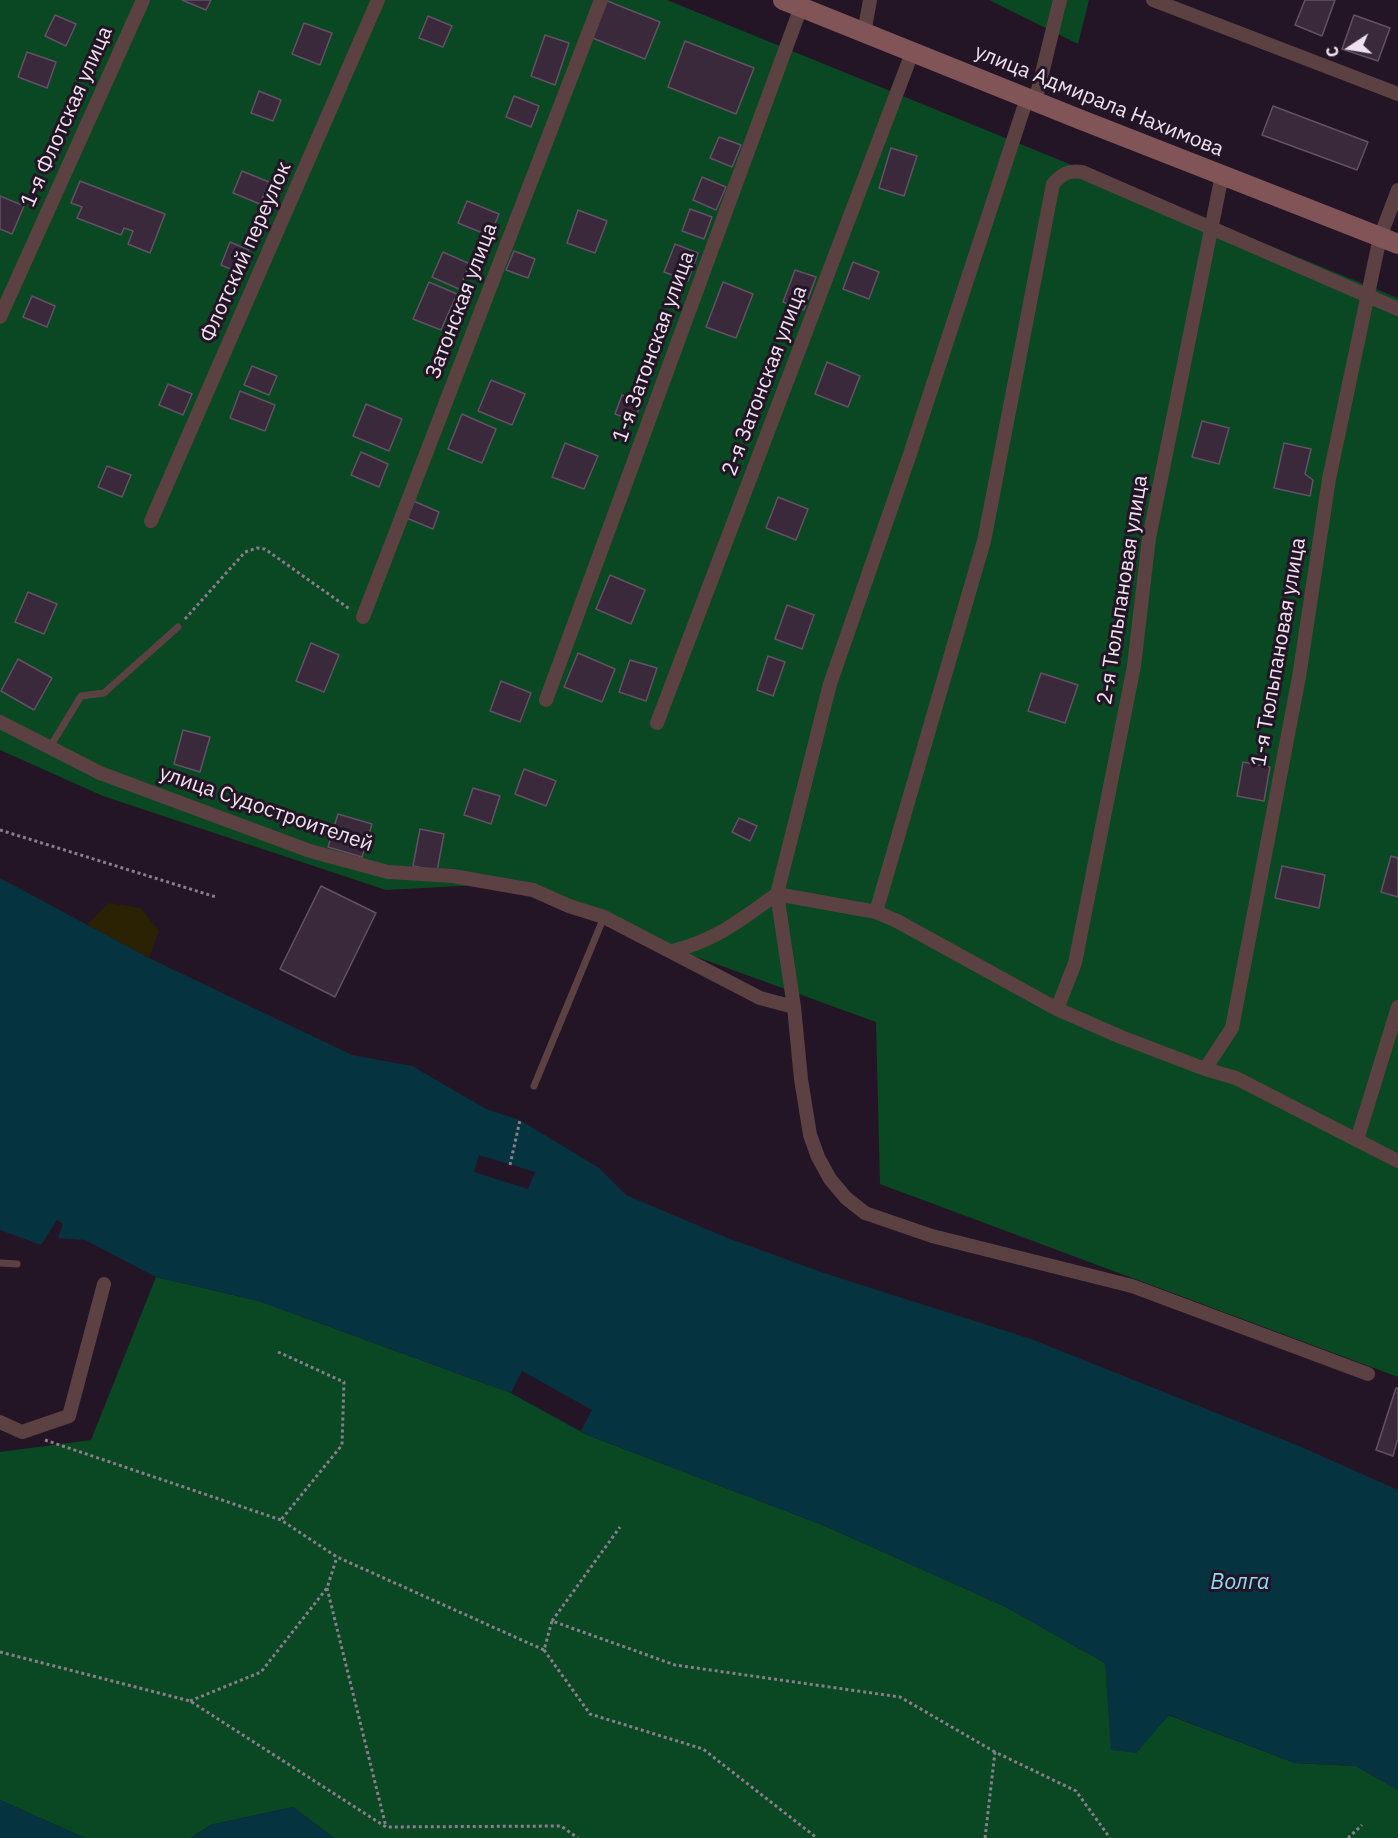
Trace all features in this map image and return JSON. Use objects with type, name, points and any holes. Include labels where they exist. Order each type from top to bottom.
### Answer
[{"type":"main road","name":"улица Адмирала Нахимова","points":[[792,4],[1398,244]]},
{"type":"street","name":"1-я Флотская улица","points":[[0,317],[143,0]]},
{"type":"street","name":"Флотский переулок","points":[[152,521],[378,0]]},
{"type":"street","name":"Затонская улица","points":[[363,617],[600,0]]},
{"type":"street","points":[[864,33],[870,0]]},
{"type":"street","points":[[1060,0],[1031,100],[830,684],[777,894],[795,1007],[801,1079],[810,1135],[818,1157],[830,1179],[846,1198],[865,1213],[932,1236],[1132,1286],[1368,1374]]},
{"type":"street","points":[[1153,0],[1398,94]]},
{"type":"street","name":"1-я Затонская улица","points":[[546,700],[792,4]]},
{"type":"street","name":"2-я Затонская улица","points":[[657,723],[912,53]]},
{"type":"street","points":[[876,912],[984,541],[1053,184],[1062,175],[1071,171],[1082,172],[1398,309]]},
{"type":"street","name":"2-я Тюльпановая улица","points":[[1057,1009],[1075,963],[1134,666],[1149,538],[1222,175]]},
{"type":"street","name":"1-я Тюльпановая улица","points":[[1205,1068],[1232,1028],[1299,677],[1329,480],[1380,237],[1398,190]]},
{"type":"street","name":"улица Судостроителей","points":[[0,722],[100,773],[310,851],[388,872],[453,876],[534,890],[569,906],[604,917],[760,998],[795,1007]]},
{"type":"street","points":[[672,951],[696,945],[719,935],[777,894],[876,912],[897,921],[1057,1009],[1121,1037],[1236,1078],[1398,1161]]},
{"type":"street","points":[[1357,1140],[1398,1006]]},
{"type":"street","points":[[0,1422],[22,1432],[69,1416],[104,1284]]},
{"type":"lane","points":[[50,747],[81,696],[104,693],[178,627]]},
{"type":"lane","points":[[534,1086],[604,917]]},
{"type":"lane","points":[[0,1263],[17,1264]]},
{"type":"path","points":[[178,627],[245,552],[257,548],[265,549],[363,617]]},
{"type":"path","points":[[0,830],[216,897]]},
{"type":"path","points":[[510,1165],[520,1119]]},
{"type":"path","points":[[278,1352],[344,1382],[342,1445],[281,1520]]},
{"type":"path","points":[[22,1432],[281,1520],[337,1557],[544,1650],[590,1714],[703,1749],[817,1838]]},
{"type":"path","points":[[544,1650],[552,1622],[620,1527]]},
{"type":"path","points":[[190,1701],[261,1672],[327,1588],[337,1557]]},
{"type":"path","points":[[327,1588],[386,1827]]},
{"type":"path","points":[[552,1622],[675,1665],[900,1696],[995,1752],[1076,1791],[1110,1838]]},
{"type":"path","points":[[0,1652],[190,1701],[386,1827],[561,1826],[578,1838]]},
{"type":"path","points":[[985,1838],[995,1752]]},
{"type":"path","points":[[1348,1838],[1362,1825]]},
{"type":"green space","points":[[0,0],[667,0],[1398,298],[1398,1377],[880,1184],[876,1022],[496,884],[386,890],[103,796],[0,750]]},
{"type":"green space","points":[[989,0],[1089,0],[1078,44]]},
{"type":"green space","points":[[156,1277],[259,1301],[511,1393],[585,1434],[825,1526],[1006,1607],[1105,1663],[1136,1753],[1168,1715],[1295,1763],[1356,1766],[1398,1790],[1398,1838],[334,1838],[293,1807],[210,1825],[191,1838],[85,1838],[0,1800],[0,1452],[91,1440]]},
{"type":"sand","points":[[108,903],[141,908],[159,931],[149,958],[87,925]]},
{"type":"water","name":"Волга","points":[[0,878],[149,958],[352,1055],[412,1066],[486,1109],[520,1120],[599,1168],[626,1195],[725,1237],[824,1273],[1031,1339],[1299,1446],[1398,1490],[1398,1790],[1356,1766],[1295,1763],[1169,1715],[1136,1753],[1111,1750],[1105,1663],[1006,1607],[825,1526],[585,1434],[511,1393],[259,1301],[156,1277],[85,1240],[58,1238],[63,1224],[57,1220],[41,1245],[0,1230]]},
{"type":"water","points":[[0,1800],[85,1838],[0,1838]]},
{"type":"water","points":[[293,1807],[334,1838],[191,1838],[210,1825]]},
{"type":"pier","points":[[479,1155],[535,1172],[528,1189],[474,1172]]},
{"type":"pier","points":[[522,1371],[592,1410],[581,1431],[511,1393]]},
{"type":"building","points":[[182,0],[211,0],[206,10]]},
{"type":"building","points":[[605,0],[660,22],[645,59],[590,37]]},
{"type":"building","points":[[1305,0],[1335,0],[1322,36],[1295,25]]},
{"type":"building","points":[[55,15],[76,24],[66,46],[45,36]]},
{"type":"building","points":[[1354,15],[1390,28],[1378,61],[1342,49]]},
{"type":"building","points":[[428,16],[452,26],[443,47],[419,38]]},
{"type":"building","points":[[304,23],[332,33],[320,65],[292,54]]},
{"type":"building","points":[[545,35],[569,43],[555,85],[531,76]]},
{"type":"building","points":[[685,41],[754,68],[736,114],[668,87]]},
{"type":"building","points":[[27,52],[56,62],[47,88],[18,77]]},
{"type":"building","points":[[259,91],[281,100],[273,121],[251,113]]},
{"type":"building","points":[[514,96],[539,106],[531,127],[506,117]]},
{"type":"building","points":[[1273,106],[1368,142],[1357,170],[1262,135]]},
{"type":"building","points":[[719,137],[741,145],[732,167],[710,158]]},
{"type":"building","points":[[891,148],[917,156],[904,196],[879,188]]},
{"type":"building","points":[[242,171],[269,182],[260,204],[233,193]]},
{"type":"building","points":[[702,177],[726,187],[716,210],[693,200]]},
{"type":"building","points":[[80,181],[165,214],[150,253],[128,244],[133,231],[124,228],[121,235],[77,218],[82,207],[71,203]]},
{"type":"building","points":[[0,196],[24,206],[12,234],[0,229]]},
{"type":"building","points":[[467,201],[499,214],[490,236],[458,223]]},
{"type":"building","points":[[690,209],[712,217],[704,239],[682,231]]},
{"type":"building","points":[[578,210],[607,221],[595,253],[567,243]]},
{"type":"building","points":[[230,242],[249,250],[240,273],[221,265]]},
{"type":"building","points":[[675,244],[698,253],[688,281],[664,272]]},
{"type":"building","points":[[514,251],[535,259],[528,278],[506,270]]},
{"type":"building","points":[[443,252],[470,264],[459,289],[432,277]]},
{"type":"building","points":[[853,262],[879,272],[869,299],[843,289]]},
{"type":"building","points":[[795,270],[816,277],[804,310],[783,302]]},
{"type":"building","points":[[429,282],[457,294],[441,330],[413,319]]},
{"type":"building","points":[[723,282],[753,294],[736,338],[706,327]]},
{"type":"building","points":[[32,296],[55,306],[47,327],[23,317]]},
{"type":"building","points":[[827,362],[860,376],[848,407],[815,394]]},
{"type":"building","points":[[252,366],[277,376],[269,395],[244,385]]},
{"type":"building","points":[[491,380],[525,394],[512,425],[478,411]]},
{"type":"building","points":[[168,384],[192,394],[183,415],[159,405]]},
{"type":"building","points":[[240,391],[275,405],[265,431],[230,418]]},
{"type":"building","points":[[622,395],[641,403],[634,421],[615,414]]},
{"type":"building","points":[[366,404],[402,419],[389,451],[353,436]]},
{"type":"building","points":[[462,414],[496,429],[482,463],[448,449]]},
{"type":"building","points":[[1202,421],[1229,428],[1219,464],[1192,457]]},
{"type":"building","points":[[565,443],[598,456],[584,489],[552,477]]},
{"type":"building","points":[[1284,443],[1311,449],[1305,474],[1313,480],[1310,496],[1274,488]]},
{"type":"building","points":[[361,452],[388,464],[379,487],[351,475]]},
{"type":"building","points":[[107,466],[131,475],[122,497],[98,487]]},
{"type":"building","points":[[778,497],[808,509],[796,540],[766,528]]},
{"type":"building","points":[[411,500],[439,512],[433,529],[404,517]]},
{"type":"building","points":[[610,575],[645,590],[631,624],[596,609]]},
{"type":"building","points":[[28,592],[57,604],[44,634],[15,622]]},
{"type":"building","points":[[787,605],[814,615],[802,649],[775,639]]},
{"type":"building","points":[[311,643],[339,655],[324,692],[296,681]]},
{"type":"building","points":[[578,653],[615,669],[602,702],[564,687]]},
{"type":"building","points":[[768,656],[785,662],[773,696],[757,690]]},
{"type":"building","points":[[18,659],[52,678],[34,710],[1,691]]},
{"type":"building","points":[[630,660],[657,668],[646,701],[619,692]]},
{"type":"building","points":[[1041,673],[1078,685],[1065,723],[1028,711]]},
{"type":"building","points":[[501,681],[531,693],[520,722],[490,711]]},
{"type":"building","points":[[183,730],[210,737],[200,772],[174,764]]},
{"type":"building","points":[[1243,762],[1270,767],[1264,801],[1237,796]]},
{"type":"building","points":[[524,769],[556,781],[546,806],[515,794]]},
{"type":"building","points":[[473,788],[500,796],[491,824],[464,815]]},
{"type":"building","points":[[338,814],[372,824],[362,857],[328,847]]},
{"type":"building","points":[[739,818],[757,826],[750,841],[732,832]]},
{"type":"building","points":[[420,829],[444,834],[437,871],[413,866]]},
{"type":"building","points":[[1391,856],[1398,858],[1398,897],[1381,892]]},
{"type":"building","points":[[1282,866],[1325,875],[1319,908],[1275,898]]},
{"type":"building","points":[[321,886],[376,913],[335,997],[280,969]]},
{"type":"building","points":[[1396,1388],[1398,1388],[1398,1438],[1393,1456],[1376,1450]]}]
